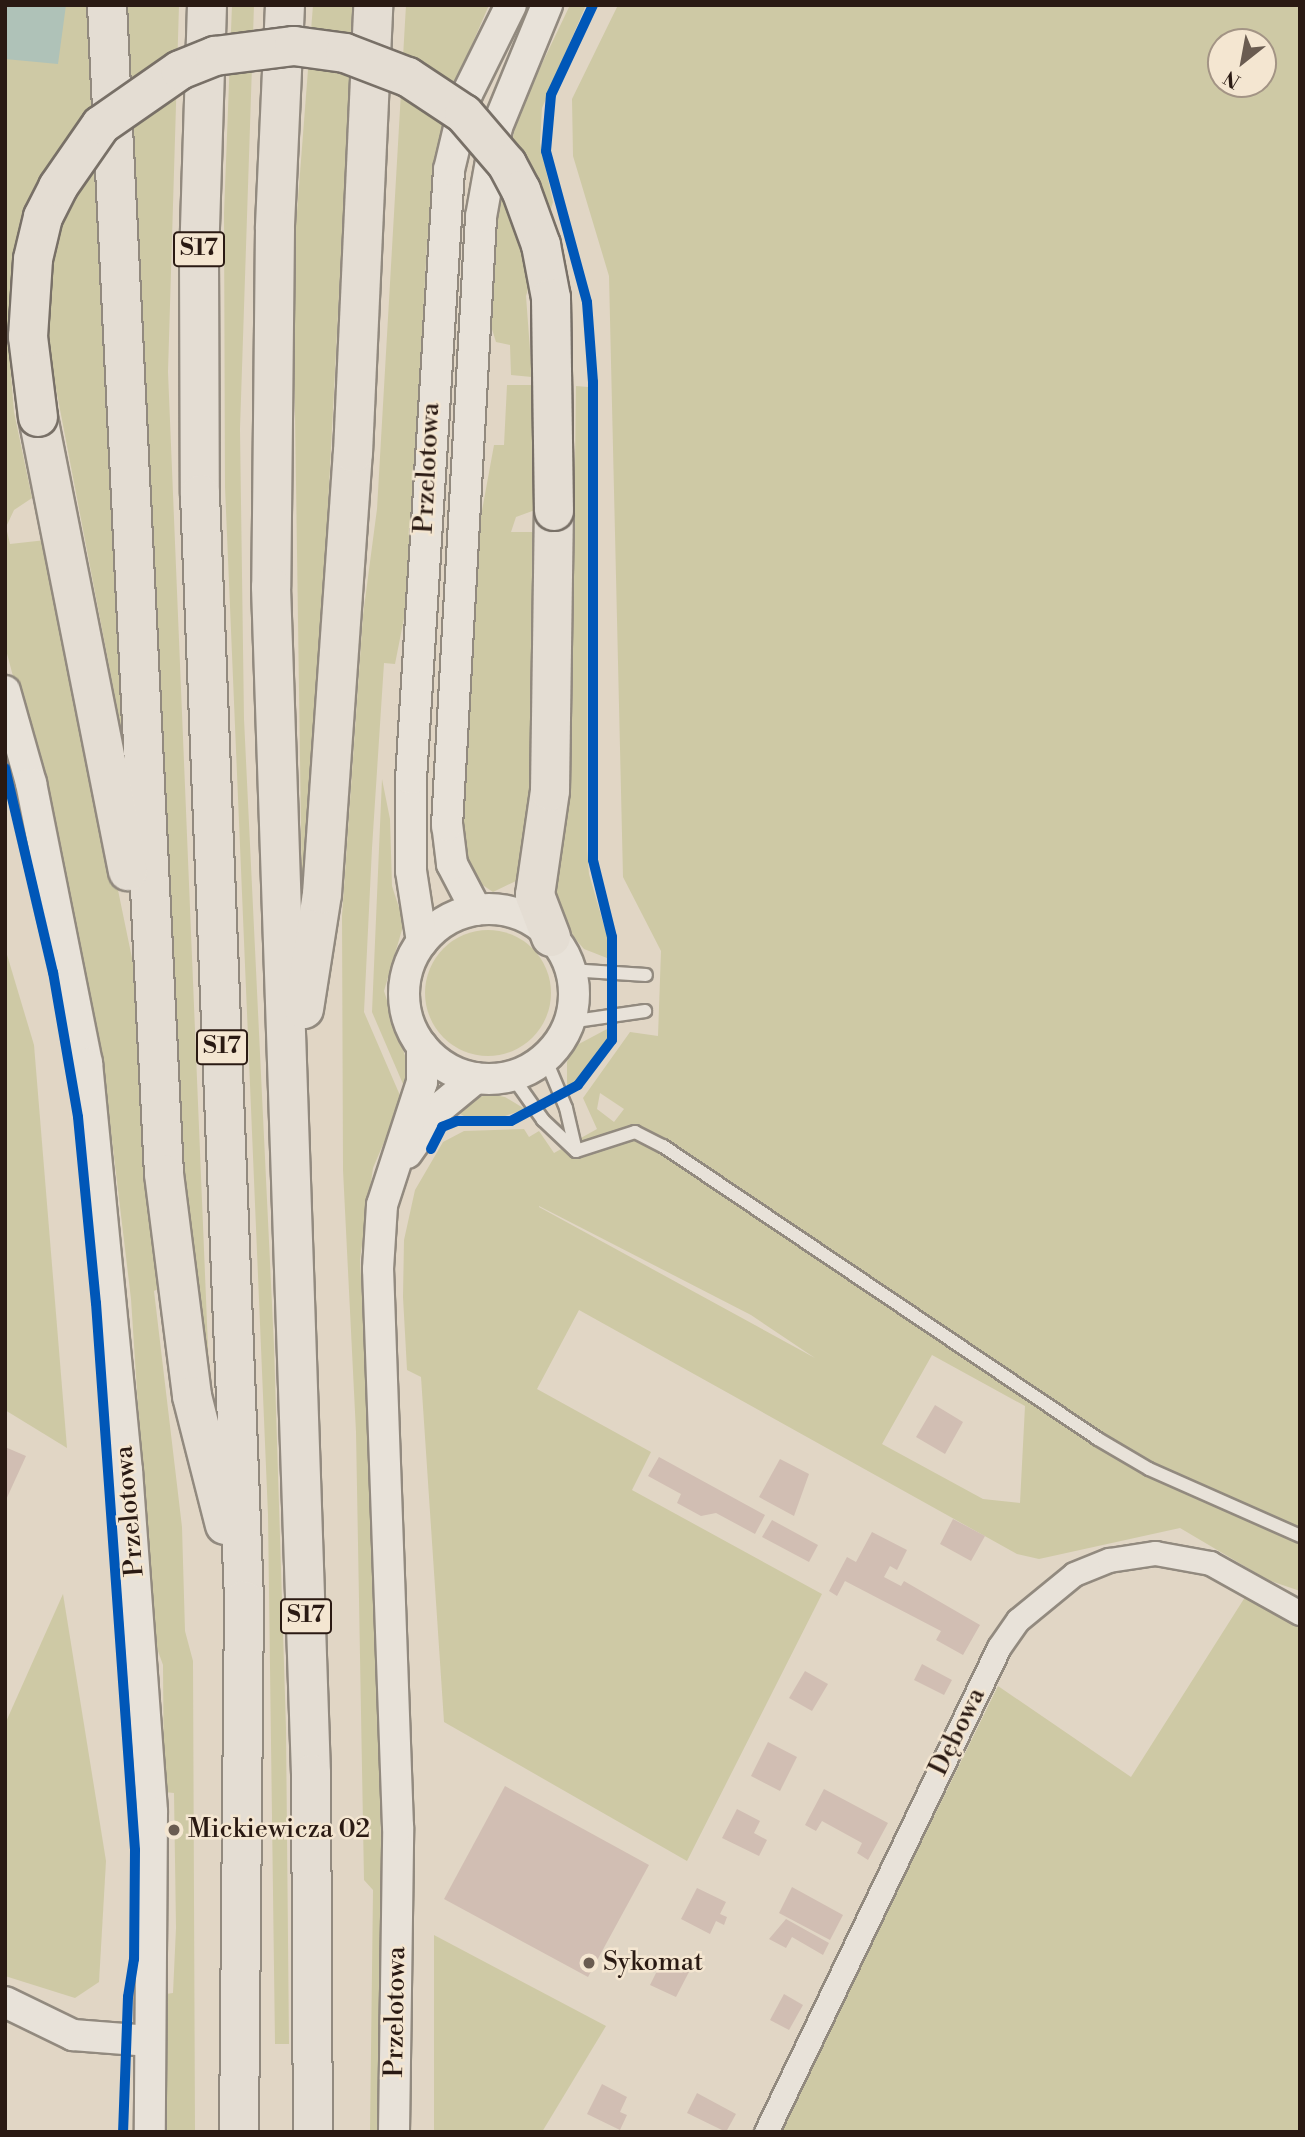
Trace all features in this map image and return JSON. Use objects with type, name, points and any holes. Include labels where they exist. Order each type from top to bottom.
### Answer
[{"type":"highway","points":[[107,5],[164,1174],[192,1396],[244,1600]]},
{"type":"highway","name":"S17","points":[[207,5],[198,258],[200,494],[244,1600],[239,2132]]},
{"type":"highway","name":"S17","points":[[285,5],[275,229],[271,587],[311,1774],[313,2132]]},
{"type":"highway","points":[[290,1101],[322,894],[353,453],[374,54],[373,5]]},
{"type":"highway","points":[[374,54],[382,5]]},
{"type":"highway","points":[[156,1017],[59,529],[28,337],[33,259],[48,207],[101,125],[132,100],[180,70],[215,56],[294,46],[345,53],[434,91],[464,114],[507,164],[534,222],[551,298],[554,511],[550,791],[535,895],[551,937]]},
{"type":"street","name":"Przelotowa","points":[[422,942],[411,871],[411,779],[449,170],[467,94],[510,5]]},
{"type":"street","name":"Przelotowa","points":[[476,910],[452,864],[447,826],[481,217],[497,127],[547,5]]},
{"type":"street","name":"Przelotowa","points":[[5,691],[31,783],[87,1063],[127,1470],[151,1798],[150,2132]]},
{"type":"street","points":[[476,910],[517,914],[551,937],[570,970],[574,996],[569,1022],[545,1058],[512,1076],[476,1078],[452,1070],[422,1046],[408,1019],[404,989],[412,959],[422,942],[446,921],[476,910]]},
{"type":"street","name":"Przelotowa","points":[[394,2132],[398,1827],[378,1269],[382,1205],[422,1082],[422,1046]]},
{"type":"street","name":"Przelotowa","points":[[389,1179],[437,1110],[476,1078]]},
{"type":"street","name":"Dębowa","points":[[766,2132],[999,1647],[1018,1620],[1074,1574],[1109,1560],[1155,1553],[1210,1563],[1300,1613]]},
{"type":"street","points":[[5,2003],[74,2035],[150,2041]]},
{"type":"lane","points":[[570,970],[646,975]]},
{"type":"lane","points":[[569,1022],[645,1011]]},
{"type":"lane","points":[[545,1058],[566,1108],[576,1151]]},
{"type":"lane","points":[[512,1076],[543,1120],[576,1151]]},
{"type":"lane","points":[[576,1151],[635,1132],[663,1146],[1098,1439],[1149,1469],[1300,1536]]},
{"type":"shaded area","points":[[5,5],[91,5],[129,770],[49,352],[9,350],[14,412],[32,498],[14,510],[6,527],[10,544],[46,540],[133,963],[160,1288],[154,1291],[182,1527],[185,1631],[193,1661],[195,2132],[165,2132],[166,1994],[173,1993],[176,1928],[174,1793],[164,1792],[163,1665],[153,1637],[131,1299],[105,1081],[62,862],[5,646]]},
{"type":"shaded area","points":[[5,5],[66,5],[58,64],[5,59]]},
{"type":"shaded area","points":[[121,5],[179,5],[168,372],[210,1396],[178,1120]]},
{"type":"shaded area","points":[[232,5],[254,5],[240,429],[244,719],[274,1346],[286,1728],[289,2044],[275,2044],[268,1515],[225,487],[224,213]]},
{"type":"shaded area","points":[[313,5],[354,5],[314,776],[302,897],[294,344],[296,225]]},
{"type":"shaded area","points":[[406,5],[489,5],[464,63],[437,162],[427,244],[407,603],[395,664],[384,663],[372,848],[364,1012],[402,1100],[373,1168],[360,1259],[374,1518],[382,1887],[386,1888],[385,2132],[370,2132],[373,1890],[364,1880],[356,1432],[343,1170],[342,916],[363,615],[377,509]]},
{"type":"shaded area","points":[[570,5],[586,5],[542,108],[540,143],[553,202],[526,296],[532,377],[511,375],[510,345],[496,342],[491,326],[496,228],[517,116]]},
{"type":"shaded area","points":[[618,5],[1300,5],[1300,1591],[1268,1580],[1180,1528],[1039,1559],[1017,1554],[579,1310],[537,1389],[651,1452],[632,1490],[822,1594],[687,1861],[444,1722],[421,1377],[407,1370],[403,1297],[404,1240],[415,1190],[443,1142],[464,1131],[524,1129],[529,1137],[539,1131],[554,1153],[597,1129],[583,1098],[630,1032],[658,1036],[661,951],[623,877],[609,276],[573,156],[572,99]],"holes":[[[600,1093],[624,1109],[614,1122],[597,1109]],[[539,1207],[751,1315],[815,1358]],[[932,1355],[1025,1406],[1020,1503],[983,1499],[882,1444]]]},
{"type":"shaded area","points":[[507,385],[537,385],[535,510],[516,517],[511,532],[538,532],[533,829],[525,870],[516,881],[493,892],[478,882],[467,867],[462,827],[477,538],[494,445],[504,445]]},
{"type":"shaded area","points":[[576,386],[588,387],[587,849],[589,874],[607,936],[607,958],[584,949],[577,941],[561,917],[555,897],[556,885],[552,884],[568,719],[572,718]]},
{"type":"shaded area","points":[[382,779],[390,819],[392,886],[404,923],[384,991],[409,1068],[408,1087],[403,1084],[372,1012]]},
{"type":"shaded area","points":[[488,930],[512,935],[533,948],[546,969],[551,993],[546,1017],[533,1038],[512,1051],[488,1056],[464,1051],[443,1038],[430,1017],[425,993],[430,969],[443,948],[464,935]]},
{"type":"shaded area","points":[[5,948],[34,1045],[67,1448],[5,1410]]},
{"type":"shaded area","points":[[609,1028],[607,1040],[577,1081],[567,1086],[567,1062],[575,1046]]},
{"type":"shaded area","points":[[488,1094],[505,1097],[525,1109],[505,1116],[466,1117],[450,1109]]},
{"type":"shaded area","points":[[63,1594],[106,1861],[99,1982],[75,1998],[5,1976],[5,1724]]},
{"type":"shaded area","points":[[1247,1594],[1300,1624],[1300,2132],[779,2132],[998,1686],[1131,1777]]},
{"type":"shaded area","points":[[434,1935],[606,2026],[542,2132],[434,2132]]},
{"type":"building","points":[[935,1405],[963,1422],[945,1454],[916,1437]]},
{"type":"building","points":[[5,1447],[26,1456],[5,1502]]},
{"type":"building","points":[[659,1457],[765,1515],[755,1534],[716,1513],[701,1516],[677,1503],[681,1494],[648,1476]]},
{"type":"building","points":[[780,1459],[809,1474],[794,1516],[759,1497]]},
{"type":"building","points":[[953,1519],[985,1536],[971,1561],[940,1544]]},
{"type":"building","points":[[772,1520],[818,1545],[809,1562],[762,1537]]},
{"type":"building","points":[[872,1532],[907,1550],[897,1570],[890,1566],[884,1577],[901,1586],[904,1581],[980,1625],[963,1655],[936,1640],[941,1631],[845,1581],[837,1596],[829,1591],[847,1557],[856,1562]]},
{"type":"building","points":[[922,1664],[952,1680],[944,1695],[914,1680]]},
{"type":"building","points":[[805,1671],[828,1684],[812,1711],[789,1698]]},
{"type":"building","points":[[768,1742],[797,1757],[780,1791],[751,1776]]},
{"type":"building","points":[[505,1786],[649,1865],[588,1977],[444,1899]]},
{"type":"building","points":[[824,1789],[888,1823],[868,1860],[857,1853],[862,1843],[822,1821],[816,1831],[805,1825]]},
{"type":"building","points":[[737,1809],[760,1821],[754,1833],[767,1840],[759,1856],[722,1838]]},
{"type":"building","points":[[792,1887],[843,1915],[830,1940],[779,1913]]},
{"type":"building","points":[[697,1888],[726,1902],[720,1914],[727,1917],[724,1925],[716,1921],[710,1934],[681,1919]]},
{"type":"building","points":[[786,1919],[829,1943],[823,1955],[792,1937],[786,1948],[769,1939]]},
{"type":"building","points":[[665,1955],[691,1968],[676,1997],[650,1985]]},
{"type":"building","points":[[784,1994],[803,2005],[789,2030],[770,2020]]},
{"type":"building","points":[[602,2084],[627,2097],[620,2112],[627,2115],[620,2130],[587,2114]]},
{"type":"building","points":[[697,2093],[736,2114],[726,2132],[687,2113]]},
{"type":"cycle path","points":[[431,1149],[442,1127],[457,1121],[511,1121],[578,1085],[612,1040],[612,937],[593,860],[593,382],[587,302],[546,151],[551,95],[593,5]]},
{"type":"cycle path","points":[[5,768],[53,972],[78,1117],[96,1303],[135,1850],[134,1959],[128,1997],[123,2132]]},
{"type":"place","name":"Mickiewicza 02","points":[[174,1830]]},
{"type":"place","name":"Sykomat","points":[[589,1963]]}]
